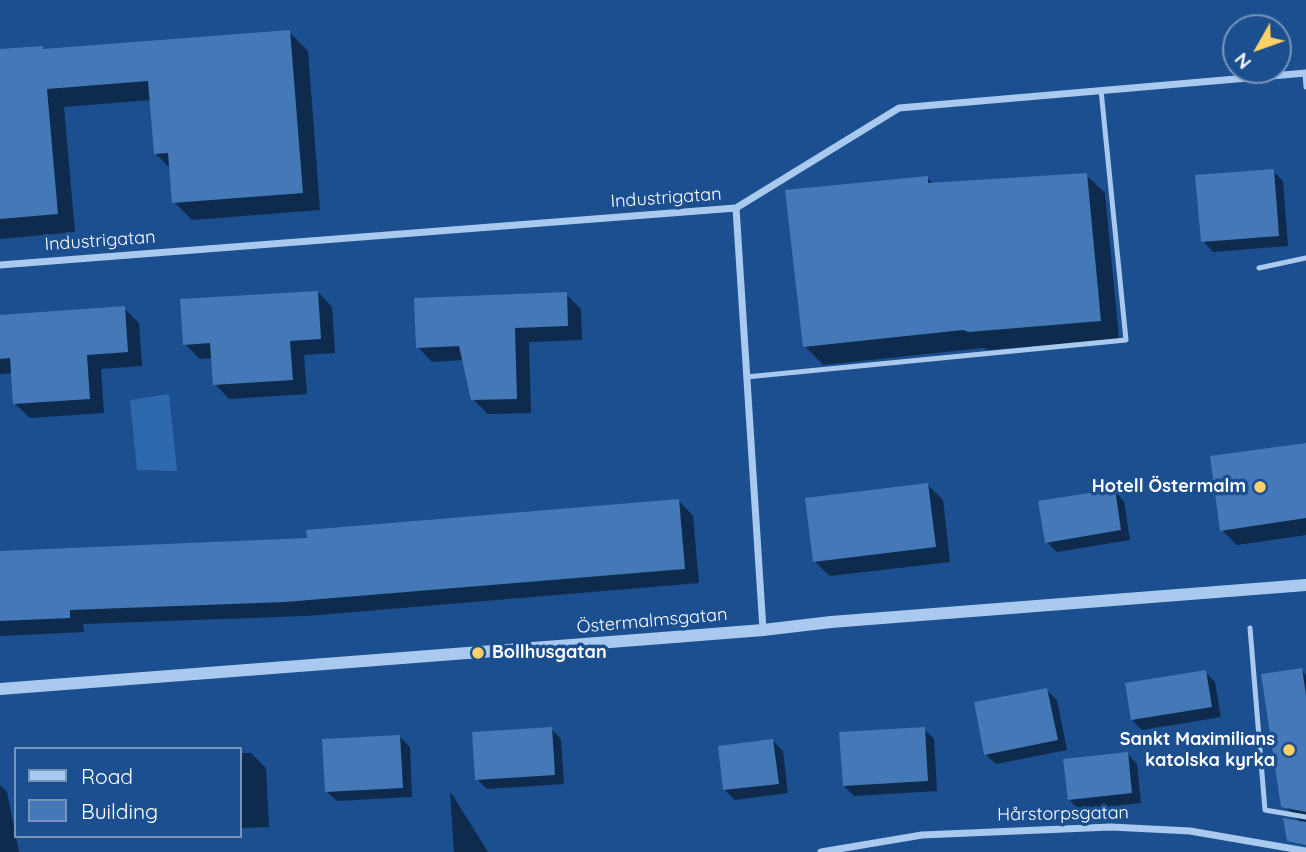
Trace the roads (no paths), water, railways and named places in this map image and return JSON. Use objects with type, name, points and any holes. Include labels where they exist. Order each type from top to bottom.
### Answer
[{"type":"street","name":"Industrigatan","points":[[0,265],[736,208],[899,108],[1306,73]]},
{"type":"street","points":[[736,208],[763,630]]},
{"type":"street","name":"Östermalmsgatan","points":[[0,689],[1306,585]]},
{"type":"street","name":"Hårstorpsgatan","points":[[821,852],[922,835],[1111,827],[1190,831],[1306,851]]},
{"type":"lane","points":[[1306,73],[1306,87]]},
{"type":"lane","points":[[746,377],[1126,340],[1101,90]]},
{"type":"lane","points":[[1259,268],[1306,258]]},
{"type":"lane","points":[[1250,628],[1265,810],[1306,817]]},
{"type":"place","name":"Hotell Östermalm","points":[[1260,487]]},
{"type":"place","name":"Bollhusgatan","points":[[478,653]]},
{"type":"place","name":"Sankt Maximilians katolska kyrka","points":[[1289,750]]}]
